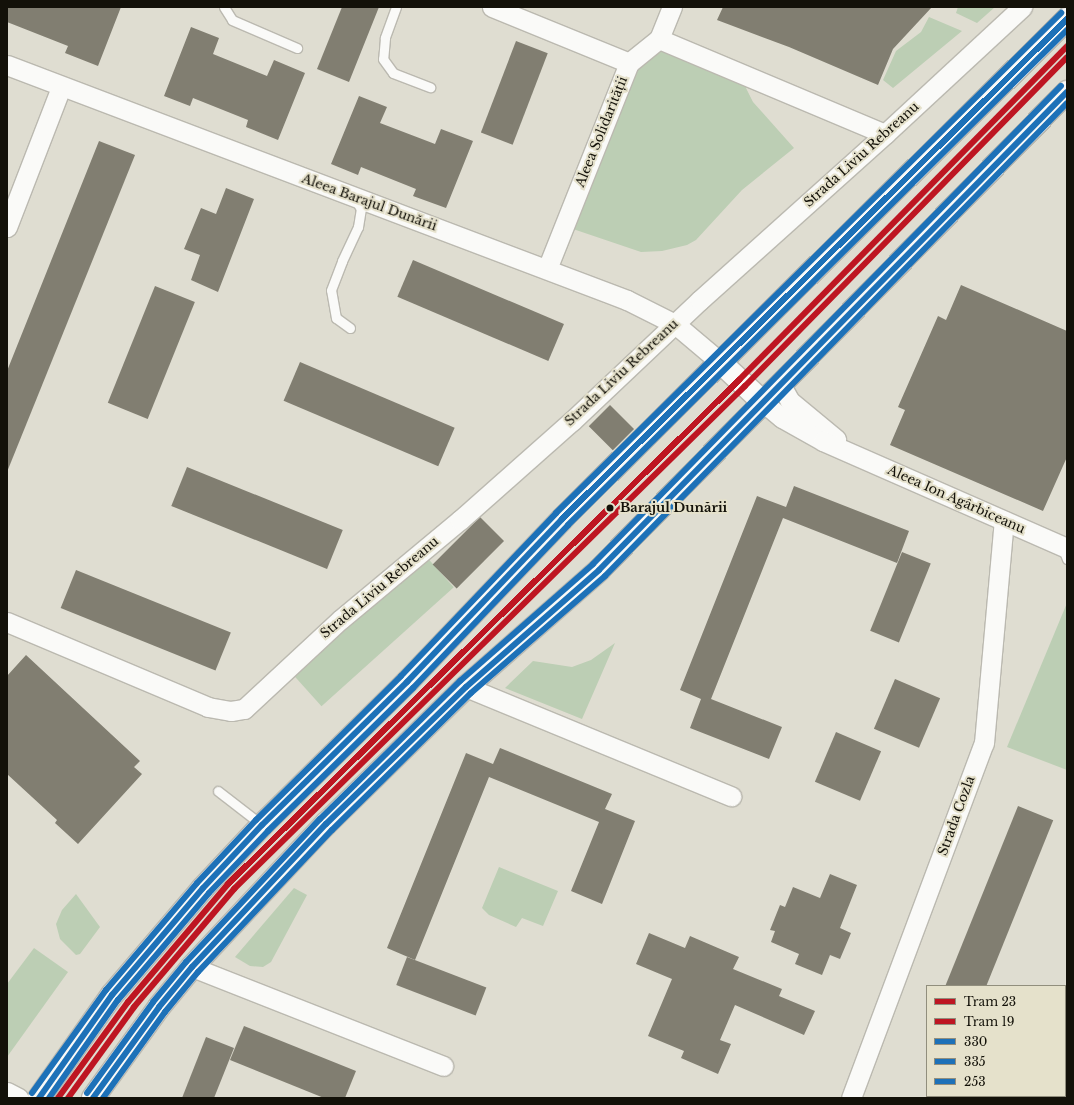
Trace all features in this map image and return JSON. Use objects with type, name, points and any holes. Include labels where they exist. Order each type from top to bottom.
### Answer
[{"type":"street","points":[[492,7],[629,63]]},
{"type":"street","name":"Aleea Solidarității","points":[[547,269],[629,63],[659,39],[672,7]]},
{"type":"street","name":"Strada Liviu Rebreanu","points":[[7,622],[208,706],[231,710],[244,709],[341,619],[460,520],[572,421],[675,324],[885,134],[1022,7]]},
{"type":"street","points":[[38,1098],[112,995],[203,888],[262,825],[407,682],[562,519],[1067,19]]},
{"type":"street","points":[[659,39],[885,134]]},
{"type":"street","name":"Aleea Barajul Dunării","points":[[7,65],[61,87],[627,300],[675,324],[720,362]]},
{"type":"street","points":[[7,227],[61,87]]},
{"type":"street","points":[[93,1098],[136,1036],[192,967],[326,824],[466,687],[599,570],[782,385],[1067,92]]},
{"type":"street","points":[[720,362],[764,403]]},
{"type":"street","name":"Aleea Ion Agârbiceanu","points":[[782,385],[790,401],[834,437],[846,451]]},
{"type":"street","name":"Aleea Ion Agârbiceanu","points":[[764,403],[782,418],[805,432],[1004,521],[1065,551]]},
{"type":"street","name":"Strada Cozla","points":[[851,1098],[984,743],[1004,521]]},
{"type":"street","points":[[466,687],[731,796]]},
{"type":"street","points":[[192,967],[443,1066]]},
{"type":"street","points":[[7,1092],[19,1098]]},
{"type":"lane","points":[[224,7],[232,20],[296,48]]},
{"type":"lane","points":[[396,7],[385,38],[383,59],[393,73],[430,87]]},
{"type":"lane","points":[[350,328],[336,318],[331,290],[342,260],[358,227],[361,209],[353,197]]},
{"type":"lane","points":[[218,791],[262,825]]},
{"type":"green space","points":[[958,7],[995,7],[977,23],[956,13]]},
{"type":"green space","points":[[929,17],[962,31],[893,88],[883,80],[896,51],[921,32]]},
{"type":"green space","points":[[658,46],[748,82],[746,88],[753,102],[794,148],[742,190],[696,240],[687,245],[662,251],[641,252],[573,229],[634,70]]},
{"type":"green space","points":[[423,553],[454,587],[322,706],[291,672]]},
{"type":"green space","points":[[1067,603],[1067,770],[1007,747]]},
{"type":"green space","points":[[615,643],[582,719],[505,688],[533,661],[572,667],[591,660]]},
{"type":"green space","points":[[499,867],[558,891],[543,926],[522,918],[516,927],[489,915],[482,908]]},
{"type":"green space","points":[[294,888],[307,895],[271,962],[263,967],[250,966],[235,957]]},
{"type":"green space","points":[[76,894],[100,927],[80,954],[76,955],[60,939],[56,924],[62,910]]},
{"type":"green space","points":[[34,948],[68,972],[7,1057],[7,984]]},
{"type":"building","points":[[7,7],[121,7],[98,66],[65,53],[68,46],[7,22]]},
{"type":"building","points":[[342,7],[379,7],[349,82],[317,69]]},
{"type":"building","points":[[723,7],[932,7],[893,49],[878,85],[789,47],[717,20]]},
{"type":"building","points":[[191,27],[219,38],[213,54],[267,76],[274,60],[305,73],[278,140],[246,127],[248,120],[193,98],[190,106],[164,96]]},
{"type":"building","points":[[516,41],[548,53],[513,145],[481,132]]},
{"type":"building","points":[[359,96],[387,107],[380,123],[435,144],[441,129],[473,141],[446,208],[413,196],[416,189],[361,167],[358,175],[331,164]]},
{"type":"building","points":[[99,141],[135,155],[7,472],[7,371]]},
{"type":"building","points":[[226,188],[254,199],[218,292],[191,280],[200,255],[184,249],[201,208],[216,214]]},
{"type":"building","points":[[413,260],[564,324],[548,361],[397,297]]},
{"type":"building","points":[[961,285],[1067,331],[1067,457],[1043,511],[890,445],[905,410],[898,407],[938,316],[946,320]]},
{"type":"building","points":[[155,286],[195,302],[148,419],[108,403]]},
{"type":"building","points":[[300,362],[455,428],[438,466],[284,401]]},
{"type":"building","points":[[610,405],[634,429],[613,450],[589,426]]},
{"type":"building","points":[[187,467],[343,530],[327,569],[171,506]]},
{"type":"building","points":[[794,486],[909,531],[897,563],[783,518],[711,699],[782,727],[769,759],[690,728],[701,699],[680,690],[757,496],[786,507]]},
{"type":"building","points":[[480,517],[504,541],[457,588],[433,564]]},
{"type":"building","points":[[902,552],[931,564],[899,642],[870,631]]},
{"type":"building","points":[[76,570],[231,633],[215,671],[61,608]]},
{"type":"building","points":[[26,655],[140,761],[134,767],[142,774],[78,844],[55,823],[57,820],[7,774],[7,676]]},
{"type":"building","points":[[895,679],[940,698],[919,748],[874,729]]},
{"type":"building","points":[[836,732],[881,751],[860,801],[815,782]]},
{"type":"building","points":[[500,748],[612,794],[605,809],[635,821],[602,904],[571,891],[599,822],[489,777],[415,960],[387,948],[466,753],[493,764]]},
{"type":"building","points":[[1018,806],[1053,820],[987,985],[946,985],[946,985]]},
{"type":"building","points":[[830,874],[857,885],[840,928],[851,933],[840,959],[830,955],[822,975],[795,964],[799,954],[771,942],[775,931],[770,930],[780,905],[785,907],[793,887],[820,898]]},
{"type":"building","points":[[649,933],[685,948],[690,936],[739,957],[733,969],[782,989],[779,996],[815,1011],[804,1035],[735,1005],[720,1040],[731,1044],[718,1074],[681,1058],[684,1051],[648,1036],[672,979],[636,964]]},
{"type":"building","points":[[407,957],[486,987],[476,1015],[396,985]]},
{"type":"building","points":[[244,1026],[356,1071],[345,1098],[324,1098],[230,1060]]},
{"type":"building","points":[[206,1037],[234,1048],[214,1098],[182,1098]]},
{"type":"tram line","name":"23","points":[[58,1098],[128,1002],[228,884],[739,380],[1067,46]]},
{"type":"tram line","name":"19","points":[[68,1098],[134,1007],[234,889],[745,386],[1067,57]]},
{"type":"transit line","name":"253","points":[[32,1093],[106,990],[197,883],[256,820],[401,676],[556,513],[1061,13]]},
{"type":"transit line","name":"330","points":[[39,1098],[112,995],[203,888],[262,825],[407,682],[562,519],[1067,19]]},
{"type":"transit line","name":"335","points":[[49,1098],[118,1000],[209,893],[268,831],[413,688],[568,525],[1067,30]]},
{"type":"transit line","name":"253","points":[[87,1093],[153,1002],[186,962],[320,819],[460,681],[593,564],[1061,86]]},
{"type":"transit line","name":"330","points":[[93,1098],[159,1007],[192,967],[326,824],[466,687],[599,570],[1067,92]]},
{"type":"transit line","name":"335","points":[[103,1098],[165,1012],[198,972],[332,830],[471,693],[605,576],[1067,103]]},
{"type":"place","name":"Barajul Dunării","points":[[610,508]]}]
